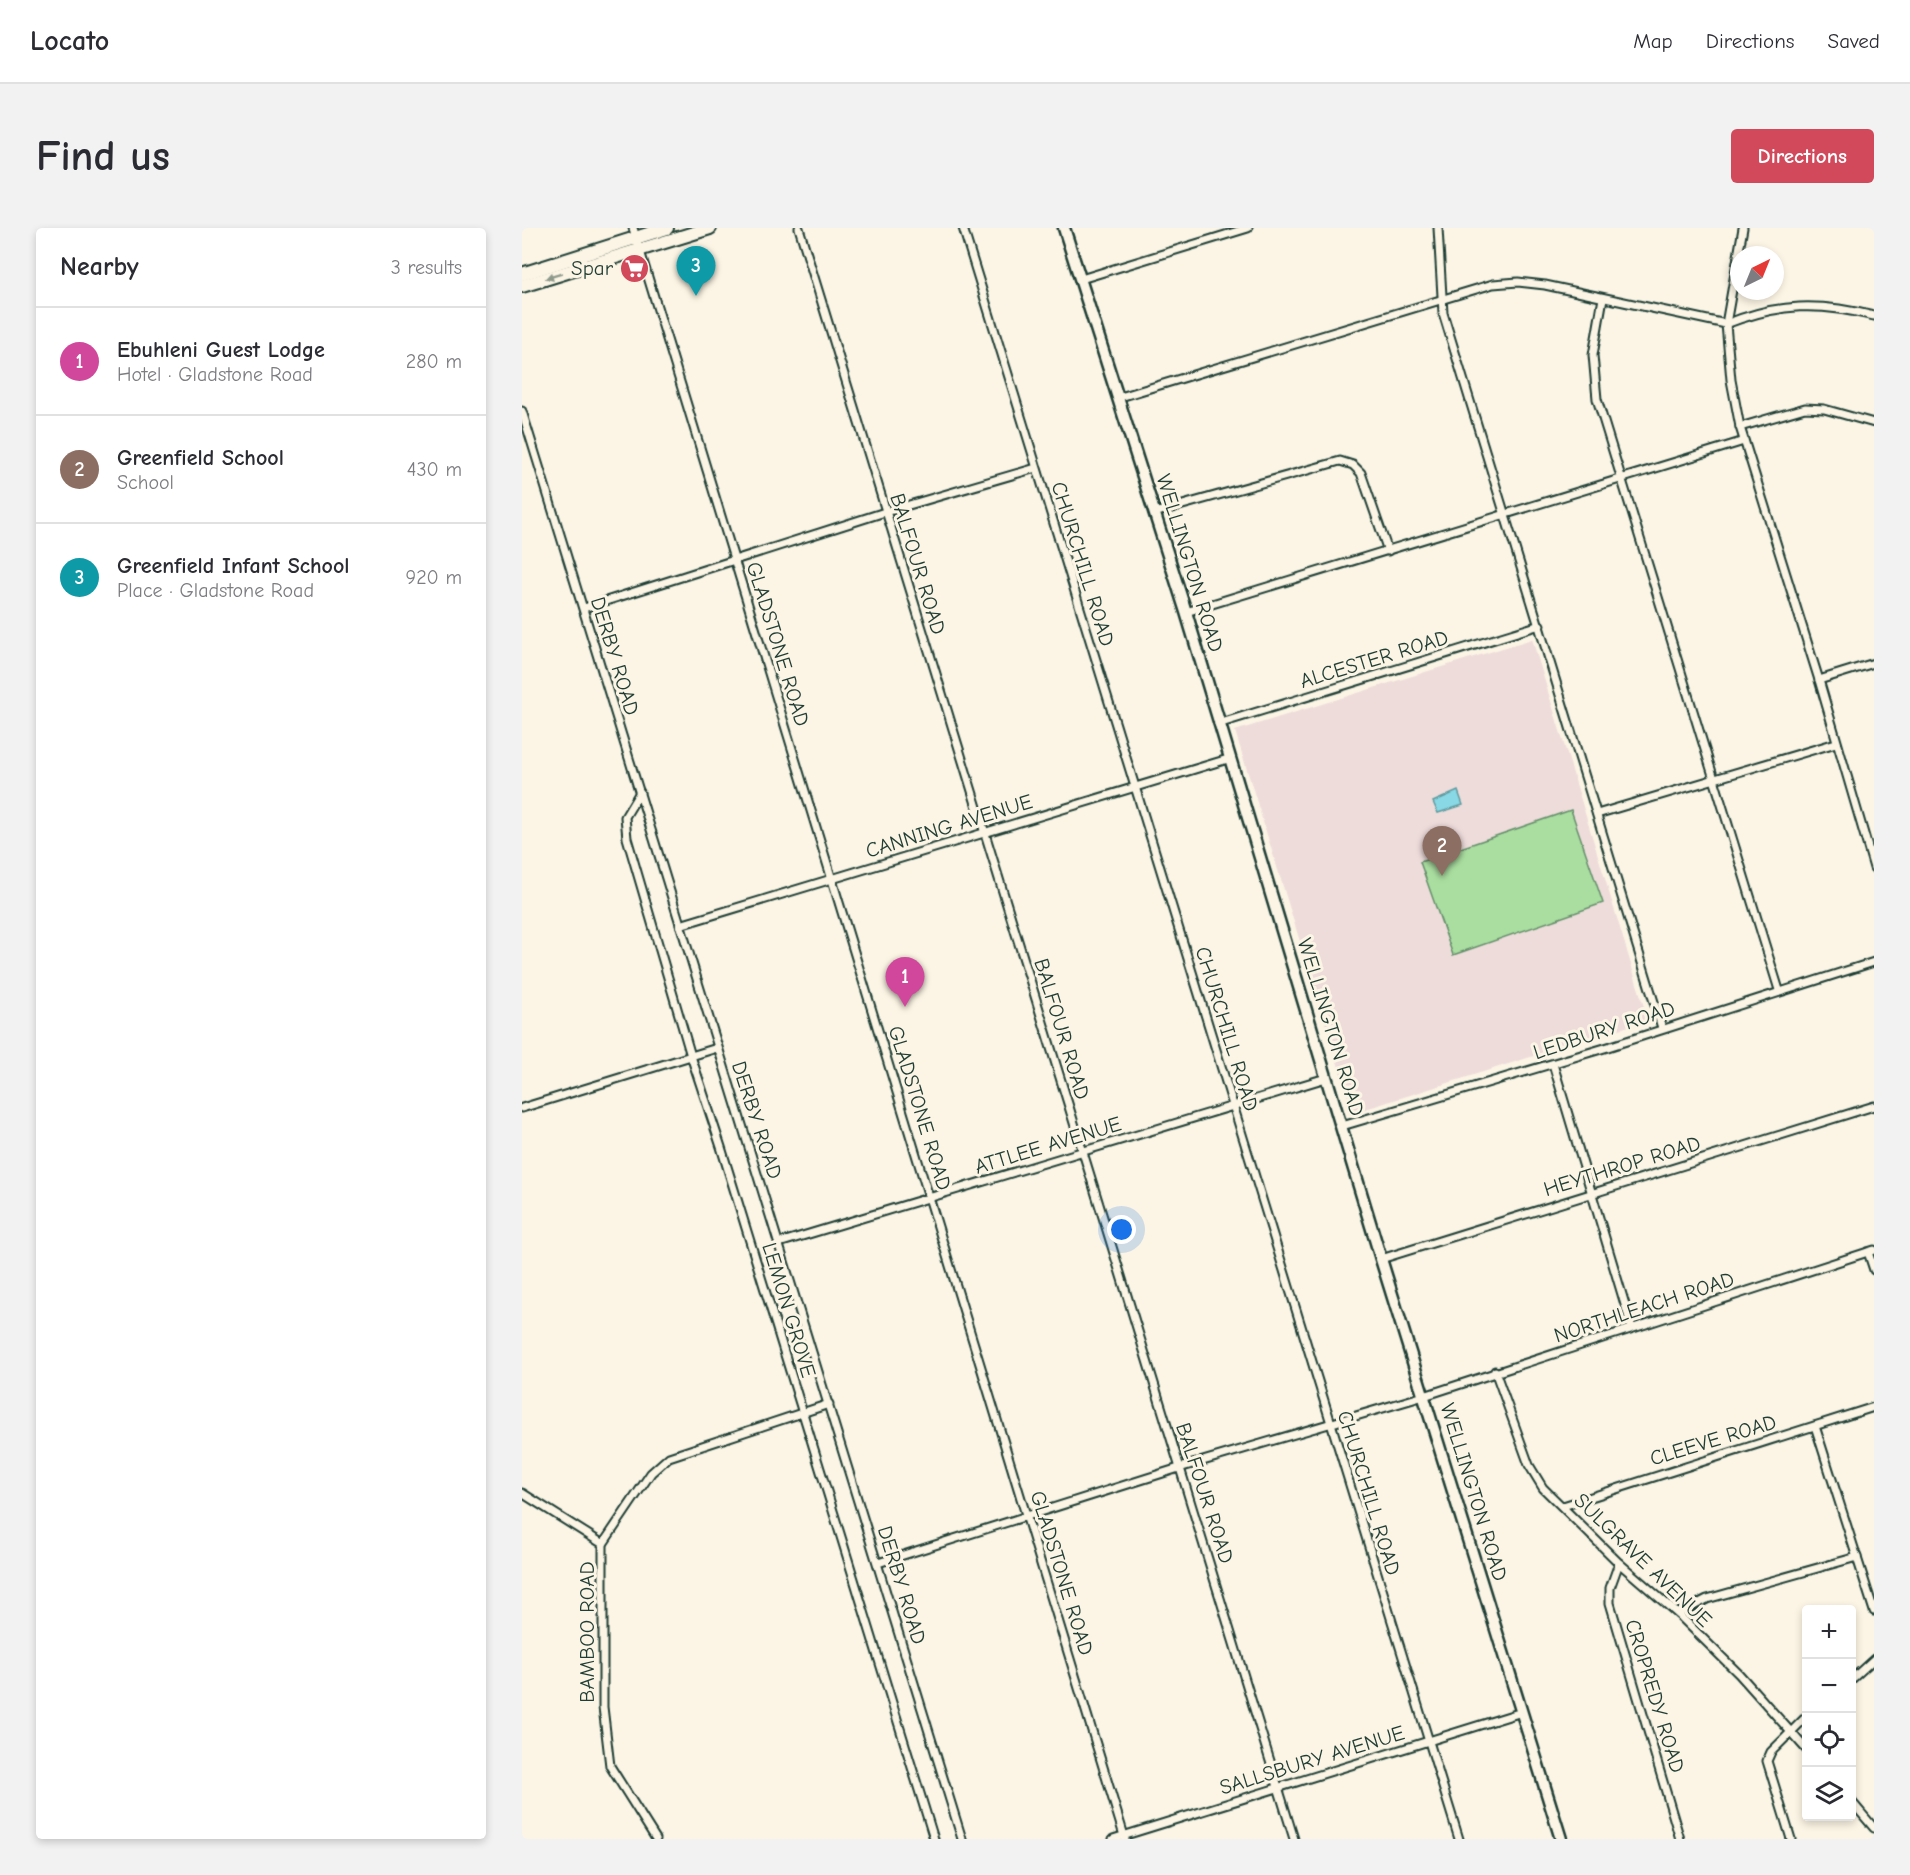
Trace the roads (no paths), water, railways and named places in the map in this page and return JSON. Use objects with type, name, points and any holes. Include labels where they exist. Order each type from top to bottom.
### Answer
[{"type":"highway","points":[[522,274],[667,228]]},
{"type":"highway","points":[[522,286],[636,239],[710,228]]},
{"type":"main road","name":"WELLINGTON ROAD","points":[[1064,228],[1186,612],[1228,759],[1561,1839]]},
{"type":"street","name":"BALFOUR ROAD","points":[[799,228],[1294,1839]]},
{"type":"street","name":"CHURCHILL ROAD","points":[[963,228],[1459,1839]]},
{"type":"street","points":[[1080,279],[1248,228]]},
{"type":"street","points":[[1438,228],[1441,300],[1662,1028]]},
{"type":"street","points":[[1743,228],[1726,324],[1731,380],[1740,427],[1820,680],[1836,743],[1874,868]]},
{"type":"street","name":"GLADSTONE ROAD","points":[[636,239],[1125,1837]]},
{"type":"street","points":[[1117,398],[1493,284],[1518,282],[1545,285],[1726,324],[1752,315],[1798,306],[1824,306],[1874,316]]},
{"type":"street","points":[[1603,298],[1595,337],[1593,374],[1597,399],[1779,990]]},
{"type":"street","points":[[1740,427],[1788,411],[1814,407],[1874,423]]},
{"type":"street","name":"DERBY ROAD","points":[[522,411],[962,1839]]},
{"type":"street","points":[[1186,612],[1744,441]]},
{"type":"street","points":[[1154,513],[1340,461],[1353,465],[1361,473],[1388,551]]},
{"type":"street","points":[[584,608],[885,512],[1036,468]]},
{"type":"street","name":"ALCESTER ROAD","points":[[1218,724],[1540,625]]},
{"type":"street","points":[[1820,680],[1874,663]]},
{"type":"street","points":[[1597,814],[1836,743]]},
{"type":"street","name":"CANNING AVENUE","points":[[680,925],[1228,759]]},
{"type":"street","name":"LEMON GROVE","points":[[640,792],[625,817],[627,838],[691,1056],[934,1839]]},
{"type":"street","name":"LEDBURY ROAD","points":[[1342,1126],[1554,1064],[1779,990],[1874,962]]},
{"type":"street","points":[[522,1107],[717,1048]]},
{"type":"street","points":[[1554,1064],[1632,1328]]},
{"type":"street","name":"ATTLEE AVENUE","points":[[779,1244],[1326,1078]]},
{"type":"street","name":"HEYTHROP ROAD","points":[[1381,1259],[1874,1106]]},
{"type":"street","points":[[1871,1251],[1874,1270]]},
{"type":"street","name":"NORTHLEACH ROAD","points":[[878,1563],[1179,1468],[1424,1396],[1495,1371],[1871,1251]]},
{"type":"street","name":"SULGRAVE AVENUE","points":[[1495,1371],[1529,1465],[1543,1488],[1619,1563],[1678,1614],[1802,1744]]},
{"type":"street","name":"BAMBOO ROAD","points":[[656,1839],[610,1766],[603,1707],[603,1544],[651,1473],[669,1457],[828,1404]]},
{"type":"street","name":"CLEEVE ROAD","points":[[1563,1506],[1874,1407]]},
{"type":"street","points":[[1815,1426],[1874,1611]]},
{"type":"street","points":[[522,1493],[603,1544]]},
{"type":"street","points":[[1678,1614],[1707,1599],[1857,1557]]},
{"type":"street","name":"CROPREDY ROAD","points":[[1619,1563],[1610,1587],[1610,1603],[1680,1839]]},
{"type":"street","points":[[1856,1675],[1874,1659]]},
{"type":"street","name":"SALLSBURY AVENUE","points":[[1113,1839],[1522,1712]]},
{"type":"street","points":[[1791,1839],[1767,1761],[1771,1752],[1802,1721]]},
{"type":"street","points":[[1856,1808],[1874,1828]]},
{"type":"water","points":[[1458,791],[1463,805],[1438,813],[1433,802]]},
{"type":"place","name":"Spar","points":[[634,268]]},
{"type":"place","name":"Greenfield Infant School","points":[[696,296]]},
{"type":"place","name":"Greenfield School","points":[[1442,876]]},
{"type":"place","name":"Ebuhleni Guest Lodge","points":[[905,1007]]}]
